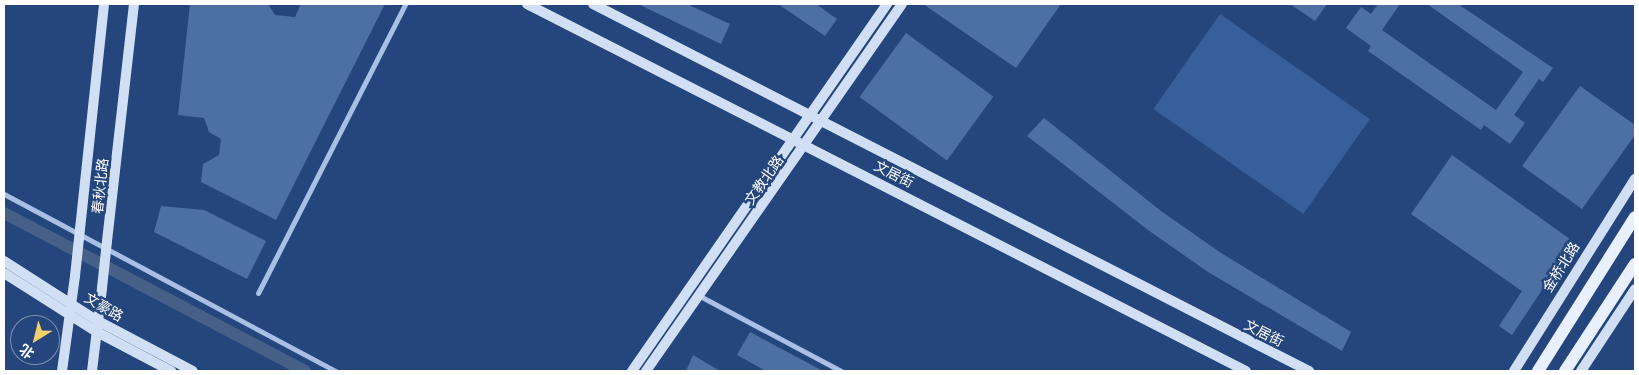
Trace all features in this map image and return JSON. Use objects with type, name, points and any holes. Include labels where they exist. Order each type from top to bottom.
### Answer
[{"type":"main road","points":[[1538,371],[1635,217]]},
{"type":"main road","points":[[1565,371],[1635,264]]},
{"type":"street","name":"春秋北路","points":[[62,371],[72,304],[104,4]]},
{"type":"street","name":"春秋北路","points":[[92,371],[134,4]]},
{"type":"street","points":[[258,293],[405,4]]},
{"type":"street","name":"文居街","points":[[527,4],[806,144],[1246,371]]},
{"type":"street","name":"文教北路","points":[[632,371],[887,4]]},
{"type":"street","name":"文教北路","points":[[646,371],[902,4]]},
{"type":"street","name":"文居街","points":[[597,5],[821,122],[1309,371]]},
{"type":"street","name":"金桥北路","points":[[1514,371],[1635,179]]},
{"type":"street","points":[[4,194],[336,371]]},
{"type":"street","name":"文豪路","points":[[4,261],[98,321],[193,371]]},
{"type":"street","name":"文豪路","points":[[4,273],[97,332],[171,371]]},
{"type":"street","points":[[1581,371],[1635,289]]},
{"type":"street","points":[[698,296],[841,371]]},
{"type":"shaded area","points":[[1220,14],[1370,119],[1303,214],[1153,109]]},
{"type":"building","points":[[190,4],[268,4],[275,15],[295,17],[301,4],[385,4],[276,220],[201,182],[203,164],[219,155],[221,139],[209,132],[204,118],[178,115]]},
{"type":"building","points":[[638,4],[687,4],[730,24],[721,44]]},
{"type":"building","points":[[778,4],[816,4],[837,19],[825,36]]},
{"type":"building","points":[[923,4],[1061,4],[1016,68]]},
{"type":"building","points":[[1290,4],[1327,4],[1315,21]]},
{"type":"building","points":[[1378,4],[1400,4],[1382,30],[1496,110],[1523,72],[1427,4],[1458,4],[1553,68],[1543,82],[1539,79],[1514,115],[1525,123],[1510,144],[1484,125],[1481,130],[1368,51],[1371,46],[1346,28],[1361,7],[1371,14]]},
{"type":"building","points":[[906,33],[993,96],[947,160],[860,97]]},
{"type":"building","points":[[1580,86],[1635,125],[1635,135],[1582,209],[1522,166]]},
{"type":"building","points":[[1044,118],[1161,211],[1221,253],[1351,332],[1342,351],[1208,272],[1148,230],[1027,136]]},
{"type":"building","points":[[1452,155],[1574,242],[1512,335],[1499,326],[1522,291],[1411,214]]},
{"type":"building","points":[[161,206],[204,210],[266,241],[247,279],[154,232]]},
{"type":"building","points":[[750,332],[823,371],[766,371],[737,355]]},
{"type":"building","points":[[693,355],[720,371],[686,371]]},
{"type":"waterway","points":[[4,213],[305,371]]}]
